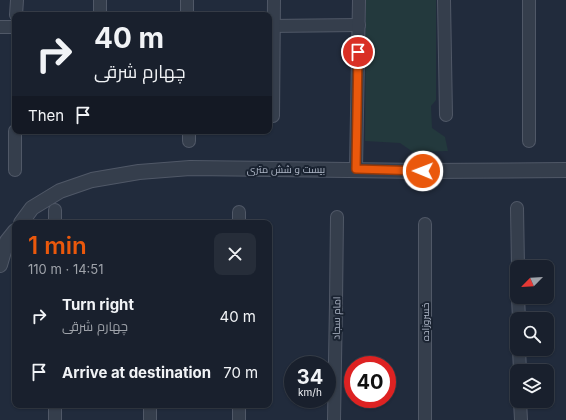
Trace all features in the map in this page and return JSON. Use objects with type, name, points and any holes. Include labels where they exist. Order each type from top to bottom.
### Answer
[{"type":"street","points":[[16,12],[17,0]]},
{"type":"street","points":[[100,0],[100,12]]},
{"type":"street","points":[[187,0],[187,12]]},
{"type":"street","points":[[272,17],[274,0]]},
{"type":"street","points":[[356,169],[359,0]]},
{"type":"street","points":[[444,0],[446,115]]},
{"type":"street","points":[[529,0],[529,141]]},
{"type":"street","points":[[272,26],[359,25]]},
{"type":"street","points":[[0,27],[12,27]]},
{"type":"street","points":[[272,71],[273,116]]},
{"type":"street","points":[[14,170],[15,134]]},
{"type":"street","name":"بیست و شش متری","points":[[23,220],[32,208],[60,191],[92,180],[139,172],[190,168],[423,171],[566,170]]},
{"type":"street","points":[[517,208],[518,260]]},
{"type":"street","points":[[55,210],[55,220]]},
{"type":"street","name":"امام سجاد","points":[[334,420],[337,217]]},
{"type":"street","name":"خسروزاده","points":[[425,224],[425,420]]},
{"type":"street","points":[[0,265],[7,241],[12,235]]},
{"type":"street","points":[[55,408],[55,420]]},
{"type":"street","points":[[150,408],[150,420]]},
{"type":"street","points":[[239,408],[239,420]]},
{"type":"street","points":[[520,408],[521,420]]},
{"type":"green space","points":[[366,0],[436,0],[436,100],[431,106],[432,128],[445,137],[448,151],[413,152],[400,143],[365,141]]},
{"type":"route","points":[[358,52],[356,169],[423,171]]}]
